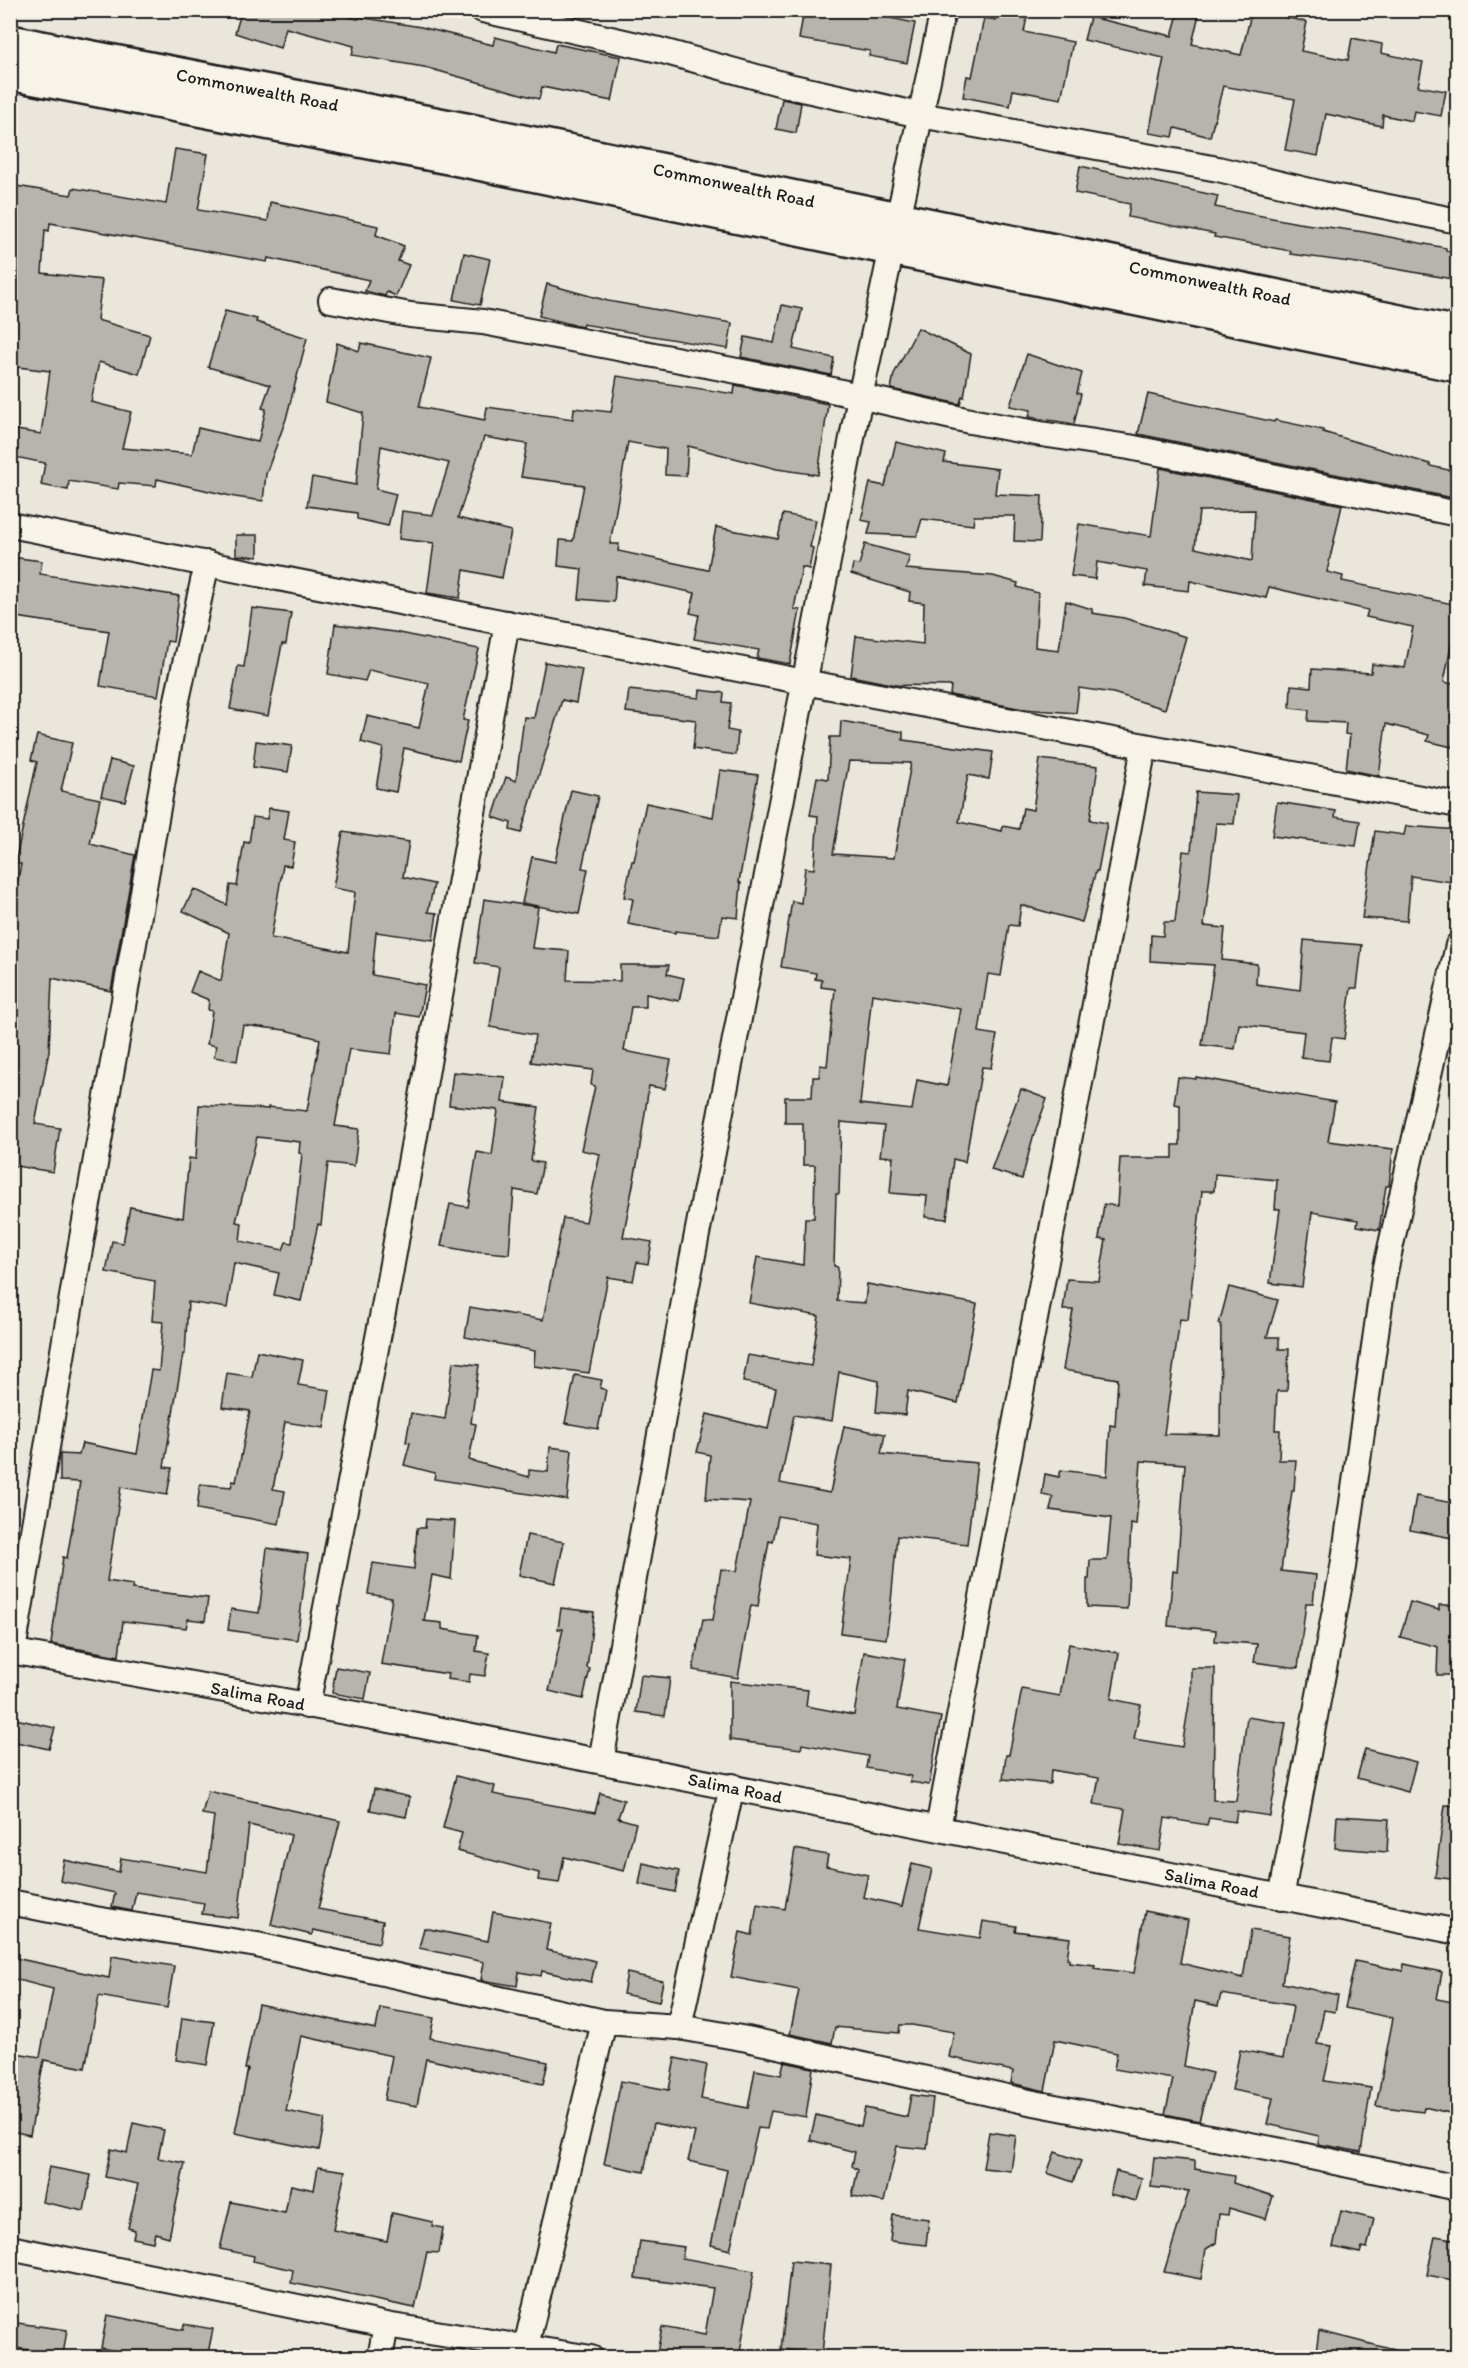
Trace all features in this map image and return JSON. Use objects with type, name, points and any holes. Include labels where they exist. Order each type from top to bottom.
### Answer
[{"type":"main road","name":"Commonwealth Road","points":[[10,42],[465,130],[894,234],[1458,365]]},
{"type":"main road","name":"Commonwealth Road","points":[[10,73],[459,159],[1458,334]]},
{"type":"street","points":[[483,10],[659,50],[793,87],[920,115],[1218,169],[1323,194],[1458,221]]},
{"type":"street","points":[[602,1761],[685,1296],[804,682],[860,397],[943,10]]},
{"type":"street","points":[[331,300],[410,315],[483,322],[810,385],[1028,432],[1129,447],[1458,514]]},
{"type":"street","points":[[10,525],[804,682],[1458,805]]},
{"type":"street","points":[[12,1651],[177,700],[207,563]]},
{"type":"street","points":[[307,1706],[388,1286],[507,623]]},
{"type":"street","points":[[938,1828],[1144,747]]},
{"type":"street","points":[[1281,1898],[1343,1567],[1384,1276],[1458,945]]},
{"type":"street","name":"Salima Road","points":[[12,1651],[422,1726],[732,1786],[1458,1932]]},
{"type":"street","points":[[680,2027],[732,1786]]},
{"type":"street","points":[[10,1902],[95,1919],[257,1945],[604,2022],[680,2027],[758,2041],[1029,2102],[1458,2188]]},
{"type":"street","points":[[526,2346],[604,2022]]},
{"type":"street","points":[[10,2248],[386,2325],[591,2358]]},
{"type":"street","points":[[380,2358],[386,2325]]},
{"type":"building","points":[[242,10],[325,10],[358,19],[359,17],[421,27],[493,45],[495,37],[554,52],[556,44],[621,57],[612,101],[542,87],[539,99],[424,67],[352,55],[354,46],[286,28],[280,48],[235,33]]},
{"type":"building","points":[[804,10],[851,10],[915,23],[907,63],[869,56],[870,51],[799,39]]},
{"type":"building","points":[[1179,10],[1200,10],[1192,44],[1241,55],[1252,10],[1307,22],[1301,51],[1348,60],[1352,38],[1382,44],[1381,53],[1423,62],[1418,86],[1446,91],[1441,116],[1414,111],[1412,121],[1383,115],[1382,126],[1326,114],[1318,156],[1285,150],[1295,99],[1223,86],[1210,137],[1175,128],[1173,137],[1149,133],[1164,58],[1084,40],[1090,17],[1172,36]]},
{"type":"building","points":[[998,12],[1027,17],[1024,32],[1073,42],[1061,99],[1013,90],[1010,106],[963,97],[967,76],[972,77],[984,18],[996,20]]},
{"type":"building","points":[[782,99],[801,103],[796,133],[776,129]]},
{"type":"building","points":[[175,149],[208,154],[198,210],[268,221],[270,202],[378,226],[376,235],[404,246],[398,261],[409,265],[396,296],[387,292],[385,296],[365,291],[369,280],[268,258],[267,262],[50,223],[49,231],[45,230],[42,273],[102,280],[97,320],[150,335],[139,374],[99,362],[91,402],[131,412],[122,448],[192,454],[198,428],[258,442],[266,409],[262,408],[270,385],[208,367],[225,311],[257,319],[256,322],[307,338],[286,419],[266,474],[263,501],[157,479],[156,486],[119,483],[118,489],[69,481],[68,490],[41,485],[45,463],[10,456],[10,429],[41,434],[50,371],[10,366],[10,185],[71,195],[73,188],[166,204]]},
{"type":"building","points":[[1080,166],[1218,196],[1215,207],[1446,248],[1446,251],[1458,253],[1458,280],[1290,254],[1291,251],[1214,237],[1215,234],[1128,217],[1130,204],[1075,193]]},
{"type":"building","points":[[464,253],[490,259],[480,305],[454,300]]},
{"type":"building","points":[[547,284],[608,301],[732,323],[728,349],[583,324],[582,327],[539,316]]},
{"type":"building","points":[[782,305],[802,309],[793,349],[834,358],[831,375],[741,357],[745,337],[774,343]]},
{"type":"building","points":[[918,328],[971,354],[964,397],[962,396],[960,404],[891,389],[894,374]]},
{"type":"building","points":[[337,343],[359,351],[361,343],[431,358],[419,407],[485,420],[487,407],[573,419],[574,408],[611,412],[617,376],[734,394],[735,385],[828,404],[818,475],[777,469],[688,446],[686,476],[665,475],[666,449],[628,442],[610,544],[619,544],[618,551],[708,570],[716,527],[778,539],[783,514],[816,520],[810,547],[813,548],[809,569],[802,567],[794,609],[800,610],[790,664],[757,658],[759,650],[694,639],[699,615],[690,613],[695,593],[616,576],[614,602],[579,599],[582,569],[558,566],[560,540],[573,541],[584,485],[521,477],[527,444],[484,437],[458,518],[511,531],[502,578],[464,570],[460,598],[427,593],[434,543],[399,539],[402,511],[433,515],[449,463],[381,446],[376,489],[396,494],[388,526],[357,519],[357,513],[307,506],[312,477],[356,485],[363,413],[326,402]]},
{"type":"building","points":[[1027,354],[1082,373],[1077,393],[1081,394],[1074,424],[1029,417],[1031,410],[1010,406]]},
{"type":"building","points":[[1148,394],[1274,422],[1275,420],[1323,430],[1323,432],[1430,464],[1430,466],[1458,472],[1458,499],[1138,434]]},
{"type":"building","points":[[896,442],[946,454],[944,462],[998,469],[995,494],[1042,496],[1040,542],[1014,541],[1015,516],[974,516],[973,525],[922,519],[917,536],[868,534],[871,522],[861,520],[870,483],[885,486]]},
{"type":"building","points":[[1160,468],[1342,505],[1327,572],[1343,576],[1342,581],[1458,605],[1458,631],[1454,631],[1444,682],[1458,685],[1458,726],[1452,747],[1427,741],[1429,735],[1386,724],[1379,776],[1346,769],[1350,735],[1345,734],[1346,723],[1308,721],[1309,710],[1290,708],[1291,685],[1311,687],[1312,669],[1371,673],[1372,664],[1405,668],[1413,627],[1366,617],[1368,610],[1269,587],[1266,598],[1190,581],[1189,591],[1145,586],[1147,571],[1097,562],[1095,579],[1071,576],[1079,524],[1151,536]],"holes":[[[1255,510],[1252,561],[1195,548],[1199,511]]]},
{"type":"building","points":[[236,535],[258,535],[258,557],[236,555]]},
{"type":"building","points":[[865,544],[910,556],[906,569],[993,576],[1018,583],[1017,587],[1038,593],[1035,647],[1059,650],[1066,601],[1092,609],[1092,613],[1124,618],[1186,637],[1165,709],[1113,693],[1079,688],[1076,713],[1023,709],[950,695],[951,686],[896,685],[851,676],[856,636],[923,644],[924,603],[909,601],[910,592],[851,574],[853,564],[859,565]]},
{"type":"building","points":[[10,557],[42,561],[40,574],[179,596],[173,642],[167,641],[158,696],[100,686],[109,631],[10,616]]},
{"type":"building","points":[[252,608],[291,613],[286,644],[282,644],[268,716],[230,709],[238,666],[244,667]]},
{"type":"building","points":[[335,624],[394,632],[479,649],[463,720],[468,721],[459,761],[404,748],[396,792],[376,788],[383,748],[361,742],[367,716],[419,728],[429,683],[369,670],[365,681],[328,674]]},
{"type":"building","points":[[545,662],[582,669],[576,703],[562,700],[521,833],[510,830],[511,823],[493,817],[506,777],[516,781],[524,717],[534,718]]},
{"type":"building","points":[[629,690],[699,698],[700,690],[724,693],[723,702],[731,703],[727,730],[738,732],[736,755],[693,749],[696,720],[626,712]]},
{"type":"building","points":[[841,721],[903,732],[903,740],[993,752],[989,779],[968,775],[959,822],[1002,831],[1003,826],[1019,829],[1023,808],[1033,810],[1040,759],[1098,766],[1090,820],[1107,823],[1098,871],[1096,871],[1082,922],[1021,905],[1018,926],[1009,925],[1001,976],[988,974],[979,1032],[997,1035],[991,1068],[982,1067],[965,1162],[953,1159],[947,1219],[925,1217],[927,1196],[890,1193],[893,1157],[880,1156],[884,1126],[841,1122],[834,1266],[838,1267],[837,1301],[865,1303],[867,1284],[977,1304],[958,1403],[908,1391],[905,1415],[876,1412],[879,1381],[839,1372],[832,1421],[794,1415],[780,1483],[830,1493],[844,1426],[885,1434],[881,1454],[977,1463],[967,1544],[897,1536],[886,1639],[841,1633],[851,1559],[814,1555],[817,1523],[778,1516],[773,1542],[769,1541],[758,1606],[751,1605],[738,1678],[693,1670],[703,1619],[713,1620],[721,1569],[737,1571],[750,1502],[706,1499],[710,1455],[697,1452],[707,1414],[768,1429],[776,1388],[743,1382],[748,1355],[811,1366],[819,1316],[749,1303],[757,1257],[803,1265],[805,1218],[814,1218],[815,1165],[803,1165],[803,1123],[785,1123],[785,1097],[812,1097],[813,1077],[819,1077],[820,1065],[827,1066],[835,989],[821,987],[822,980],[815,979],[816,973],[781,967],[792,901],[801,903],[805,868],[814,869],[818,816],[810,815],[817,777],[828,779],[830,737],[840,737]],"holes":[[[849,761],[911,763],[894,858],[833,854]],[[872,994],[961,1009],[947,1086],[917,1080],[912,1110],[860,1104]]]},
{"type":"building","points":[[37,735],[72,743],[61,791],[100,799],[90,844],[135,855],[111,991],[52,978],[49,1051],[35,1124],[60,1128],[53,1172],[10,1165],[10,920],[21,864],[15,863],[37,762],[31,760]]},
{"type":"building","points":[[256,741],[292,746],[288,772],[253,767]]},
{"type":"building","points":[[110,760],[134,766],[125,801],[101,796]]},
{"type":"building","points":[[720,770],[758,775],[739,882],[741,883],[738,918],[722,916],[719,936],[675,931],[675,933],[628,924],[633,899],[624,897],[646,803],[713,817]]},
{"type":"building","points":[[571,790],[598,796],[582,868],[588,869],[579,914],[522,903],[532,857],[555,862]]},
{"type":"building","points":[[1196,792],[1237,795],[1234,824],[1216,823],[1204,926],[1225,928],[1222,960],[1257,964],[1256,984],[1300,990],[1304,940],[1362,945],[1357,988],[1351,988],[1344,1039],[1332,1037],[1329,1061],[1301,1058],[1304,1032],[1239,1024],[1235,1049],[1202,1045],[1214,965],[1150,961],[1151,935],[1163,936],[1164,922],[1175,922],[1183,851],[1191,852]]},
{"type":"building","points":[[1277,802],[1336,811],[1335,817],[1360,821],[1356,846],[1272,836]]},
{"type":"building","points":[[269,808],[289,811],[284,840],[295,842],[291,866],[283,865],[271,938],[348,952],[355,892],[333,888],[343,832],[409,842],[403,877],[434,884],[428,912],[437,913],[433,940],[376,932],[372,975],[425,985],[419,1017],[396,1013],[391,1054],[349,1049],[335,1126],[359,1129],[354,1166],[328,1163],[321,1225],[318,1224],[301,1301],[274,1295],[279,1273],[234,1263],[227,1308],[188,1302],[185,1354],[183,1354],[164,1467],[172,1468],[167,1495],[121,1487],[107,1581],[133,1585],[132,1589],[208,1598],[205,1621],[188,1619],[186,1628],[123,1621],[119,1656],[51,1644],[63,1557],[67,1558],[80,1482],[60,1481],[60,1454],[79,1455],[82,1443],[137,1454],[151,1370],[159,1371],[163,1322],[152,1321],[155,1281],[106,1272],[112,1241],[123,1243],[130,1207],[183,1218],[189,1158],[196,1159],[199,1105],[268,1109],[268,1107],[307,1111],[320,1039],[285,1030],[243,1025],[237,1061],[214,1057],[216,1046],[207,1044],[212,1011],[208,1010],[209,1000],[190,992],[198,971],[221,981],[229,933],[183,911],[194,889],[227,905],[230,885],[237,886],[244,842],[249,843],[253,817],[267,819]],"holes":[[[257,1137],[300,1142],[299,1153],[302,1154],[292,1243],[286,1242],[283,1250],[240,1241],[242,1223],[236,1222]]]},
{"type":"building","points":[[1406,826],[1458,830],[1458,883],[1411,876],[1407,921],[1362,918],[1375,831],[1404,835]]},
{"type":"building","points":[[484,899],[538,907],[532,948],[569,951],[567,980],[620,981],[620,965],[669,965],[667,974],[684,978],[679,1001],[646,994],[646,1007],[631,1007],[624,1051],[671,1060],[665,1089],[649,1086],[623,1237],[652,1242],[648,1264],[637,1262],[633,1281],[608,1277],[589,1373],[534,1366],[535,1351],[465,1337],[470,1307],[543,1320],[563,1218],[586,1222],[600,1154],[581,1150],[595,1086],[591,1085],[593,1070],[531,1062],[535,1035],[490,1027],[499,967],[475,963]]},
{"type":"building","points":[[453,1072],[505,1077],[502,1102],[539,1107],[531,1161],[543,1163],[537,1194],[514,1190],[509,1254],[474,1252],[441,1246],[450,1204],[468,1207],[477,1152],[492,1155],[498,1110],[449,1105]]},
{"type":"building","points":[[1178,1077],[1196,1079],[1196,1077],[1335,1102],[1328,1141],[1393,1149],[1389,1186],[1386,1186],[1379,1230],[1357,1226],[1358,1220],[1312,1212],[1302,1287],[1270,1283],[1280,1209],[1275,1209],[1277,1180],[1215,1174],[1214,1191],[1202,1191],[1188,1320],[1180,1319],[1164,1434],[1220,1435],[1221,1324],[1219,1324],[1229,1287],[1278,1300],[1267,1337],[1279,1337],[1279,1349],[1289,1349],[1287,1391],[1277,1391],[1275,1430],[1280,1430],[1279,1460],[1296,1460],[1294,1491],[1292,1491],[1281,1571],[1316,1575],[1313,1603],[1306,1603],[1298,1668],[1254,1662],[1257,1644],[1215,1641],[1216,1630],[1168,1626],[1173,1571],[1177,1572],[1185,1464],[1141,1461],[1136,1525],[1131,1524],[1127,1609],[1087,1607],[1090,1560],[1107,1560],[1111,1518],[1050,1510],[1053,1497],[1042,1495],[1045,1474],[1059,1477],[1061,1470],[1107,1476],[1110,1425],[1115,1426],[1118,1379],[1063,1370],[1073,1310],[1063,1310],[1067,1279],[1099,1281],[1106,1240],[1099,1239],[1104,1204],[1117,1206],[1120,1158],[1173,1158],[1173,1145],[1180,1145],[1180,1105],[1174,1104]]},
{"type":"building","points":[[1021,1089],[1047,1099],[1033,1137],[1022,1179],[991,1170]]},
{"type":"building","points":[[257,1351],[303,1360],[298,1385],[330,1390],[324,1428],[285,1422],[273,1489],[285,1491],[279,1524],[197,1509],[200,1484],[231,1487],[233,1481],[236,1482],[250,1411],[222,1407],[227,1373],[252,1377]]},
{"type":"building","points":[[453,1362],[479,1365],[471,1423],[476,1424],[469,1460],[529,1477],[529,1470],[548,1472],[550,1447],[572,1450],[567,1500],[434,1479],[435,1473],[404,1465],[410,1443],[406,1442],[411,1413],[445,1419]]},
{"type":"building","points":[[575,1375],[602,1380],[600,1388],[606,1390],[598,1429],[565,1423]]},
{"type":"building","points":[[1416,1496],[1458,1504],[1458,1539],[1410,1530]]},
{"type":"building","points":[[426,1519],[455,1521],[451,1579],[432,1575],[424,1621],[442,1623],[442,1629],[478,1635],[476,1651],[489,1653],[485,1676],[470,1674],[469,1682],[447,1679],[448,1674],[381,1664],[392,1598],[368,1594],[373,1563],[414,1569],[417,1528],[425,1528]]},
{"type":"building","points":[[527,1535],[564,1542],[555,1583],[519,1575]]},
{"type":"building","points":[[267,1548],[308,1554],[297,1640],[228,1630],[231,1609],[259,1613]]},
{"type":"building","points":[[1410,1602],[1439,1610],[1439,1605],[1458,1605],[1458,1675],[1437,1675],[1438,1647],[1400,1637]]},
{"type":"building","points":[[561,1608],[594,1612],[587,1668],[590,1669],[583,1699],[549,1691],[563,1629],[558,1629]]},
{"type":"building","points":[[1069,1644],[1119,1653],[1111,1699],[1141,1705],[1134,1739],[1182,1747],[1191,1691],[1191,1668],[1215,1668],[1213,1800],[1236,1801],[1247,1717],[1286,1723],[1270,1816],[1237,1811],[1235,1822],[1209,1818],[1207,1825],[1165,1818],[1160,1851],[1119,1844],[1125,1809],[1094,1804],[1099,1778],[1051,1770],[1050,1784],[1003,1779],[1006,1755],[1009,1755],[1022,1689],[1060,1696]]},
{"type":"building","points":[[864,1652],[905,1659],[897,1709],[941,1717],[929,1785],[910,1782],[911,1776],[866,1768],[868,1756],[802,1744],[801,1749],[730,1740],[730,1681],[808,1690],[806,1706],[854,1715]]},
{"type":"building","points":[[336,1667],[370,1673],[365,1699],[332,1693]]},
{"type":"building","points":[[641,1675],[670,1678],[665,1716],[636,1712]]},
{"type":"building","points":[[16,1719],[55,1728],[49,1749],[11,1741]]},
{"type":"building","points":[[1365,1749],[1416,1762],[1408,1792],[1357,1778]]},
{"type":"building","points":[[456,1776],[495,1786],[493,1794],[595,1813],[600,1793],[624,1800],[618,1818],[636,1823],[624,1871],[564,1857],[559,1883],[538,1880],[539,1873],[457,1851],[462,1833],[443,1828]]},
{"type":"building","points":[[374,1789],[410,1797],[406,1817],[370,1810]]},
{"type":"building","points":[[208,1791],[340,1821],[318,1909],[383,1921],[379,1943],[313,1930],[312,1935],[271,1925],[291,1835],[249,1825],[238,1918],[202,1914],[204,1903],[136,1892],[132,1911],[112,1907],[115,1893],[60,1881],[64,1860],[119,1872],[121,1858],[207,1872],[214,1816],[202,1814]]},
{"type":"building","points":[[1445,1805],[1458,1806],[1458,1880],[1435,1877]]},
{"type":"building","points":[[1337,1816],[1389,1819],[1387,1852],[1335,1848]]},
{"type":"building","points":[[795,1849],[828,1855],[826,1866],[868,1875],[863,1897],[902,1906],[912,1864],[932,1869],[919,1928],[980,1938],[983,1921],[1016,1926],[1015,1931],[1070,1938],[1067,1959],[1069,1962],[1095,1965],[1094,1968],[1134,1973],[1145,1911],[1188,1920],[1180,1963],[1243,1978],[1251,1930],[1290,1936],[1282,1983],[1338,1995],[1335,2012],[1324,2010],[1317,2044],[1332,2046],[1324,2081],[1371,2088],[1361,2152],[1318,2144],[1319,2136],[1267,2124],[1273,2098],[1232,2090],[1240,2050],[1283,2058],[1293,2007],[1291,2005],[1221,1994],[1218,2006],[1195,2001],[1184,2066],[1212,2073],[1199,2121],[1165,2114],[1173,2079],[1114,2069],[1117,2053],[1055,2040],[1045,2091],[1011,2083],[1013,2071],[949,2057],[954,2032],[912,2025],[900,2025],[899,2033],[835,2027],[832,2043],[790,2034],[799,1990],[731,1977],[740,1932],[752,1935],[757,1904],[785,1909]]},
{"type":"building","points":[[643,1863],[679,1871],[675,1892],[639,1884]]},
{"type":"building","points":[[493,1912],[551,1923],[546,1950],[596,1961],[591,1982],[542,1971],[541,1976],[519,1972],[517,1986],[481,1980],[484,1962],[419,1948],[424,1928],[488,1941]]},
{"type":"building","points":[[112,1956],[174,1966],[167,2008],[99,1996],[85,2068],[44,2060],[30,2135],[10,2131],[10,2052],[40,2057],[53,1989],[10,1978],[10,1957],[109,1978]]},
{"type":"building","points":[[1355,1961],[1403,1971],[1404,1964],[1442,1972],[1437,1999],[1458,2003],[1458,2115],[1424,2107],[1423,2112],[1376,2106],[1393,2018],[1345,2008]]},
{"type":"building","points":[[627,1973],[663,1981],[659,2002],[623,1994]]},
{"type":"building","points":[[258,2004],[376,2029],[380,2008],[434,2018],[430,2038],[548,2062],[543,2084],[426,2059],[417,2106],[384,2100],[392,2056],[301,2036],[286,2111],[325,2119],[319,2150],[235,2133]]},
{"type":"building","points":[[182,2018],[214,2022],[207,2065],[176,2060]]},
{"type":"building","points":[[675,2058],[707,2065],[701,2099],[748,2108],[755,2070],[781,2075],[784,2062],[813,2068],[806,2117],[771,2111],[767,2129],[758,2128],[730,2250],[711,2245],[727,2170],[688,2161],[695,2132],[654,2123],[644,2172],[604,2164],[621,2081],[669,2090]]},
{"type":"building","points":[[911,2095],[933,2098],[927,2149],[897,2146],[884,2202],[852,2196],[858,2170],[852,2166],[855,2152],[810,2140],[816,2115],[861,2126],[865,2108],[907,2117]]},
{"type":"building","points":[[133,2123],[164,2130],[158,2158],[185,2163],[169,2237],[155,2233],[153,2242],[133,2238],[135,2230],[128,2228],[138,2184],[105,2177],[111,2149],[127,2153]]},
{"type":"building","points":[[989,2132],[1016,2136],[1011,2171],[983,2168]]},
{"type":"building","points":[[1055,2152],[1081,2161],[1073,2182],[1047,2173]]},
{"type":"building","points":[[1154,2157],[1195,2161],[1195,2169],[1234,2176],[1233,2183],[1273,2196],[1266,2219],[1229,2208],[1228,2215],[1219,2214],[1216,2243],[1206,2249],[1201,2279],[1164,2272],[1189,2191],[1151,2187]]},
{"type":"building","points":[[49,2167],[91,2175],[84,2211],[42,2202]]},
{"type":"building","points":[[318,2167],[345,2171],[333,2230],[387,2241],[392,2213],[433,2222],[432,2226],[443,2228],[439,2253],[427,2252],[415,2308],[291,2283],[293,2270],[253,2261],[254,2256],[220,2249],[231,2202],[285,2213],[291,2185],[314,2190]]},
{"type":"building","points":[[1116,2171],[1142,2178],[1136,2201],[1110,2194]]},
{"type":"building","points":[[1341,2211],[1374,2219],[1367,2248],[1362,2247],[1360,2253],[1333,2247]]},
{"type":"building","points":[[893,2215],[929,2219],[926,2245],[890,2241]]},
{"type":"building","points":[[1435,2236],[1458,2240],[1458,2281],[1427,2275]]},
{"type":"building","points":[[640,2241],[684,2247],[682,2258],[754,2271],[739,2358],[656,2358],[662,2327],[705,2335],[713,2288],[635,2278]]},
{"type":"building","points":[[791,2261],[831,2265],[822,2354],[781,2349]]},
{"type":"building","points":[[107,2315],[183,2330],[184,2324],[213,2329],[207,2358],[181,2358],[152,2352],[150,2358],[101,2348]]},
{"type":"building","points":[[10,2322],[67,2330],[63,2355],[10,2347]]},
{"type":"building","points":[[1319,2331],[1395,2350],[1394,2358],[1315,2358]]}]
